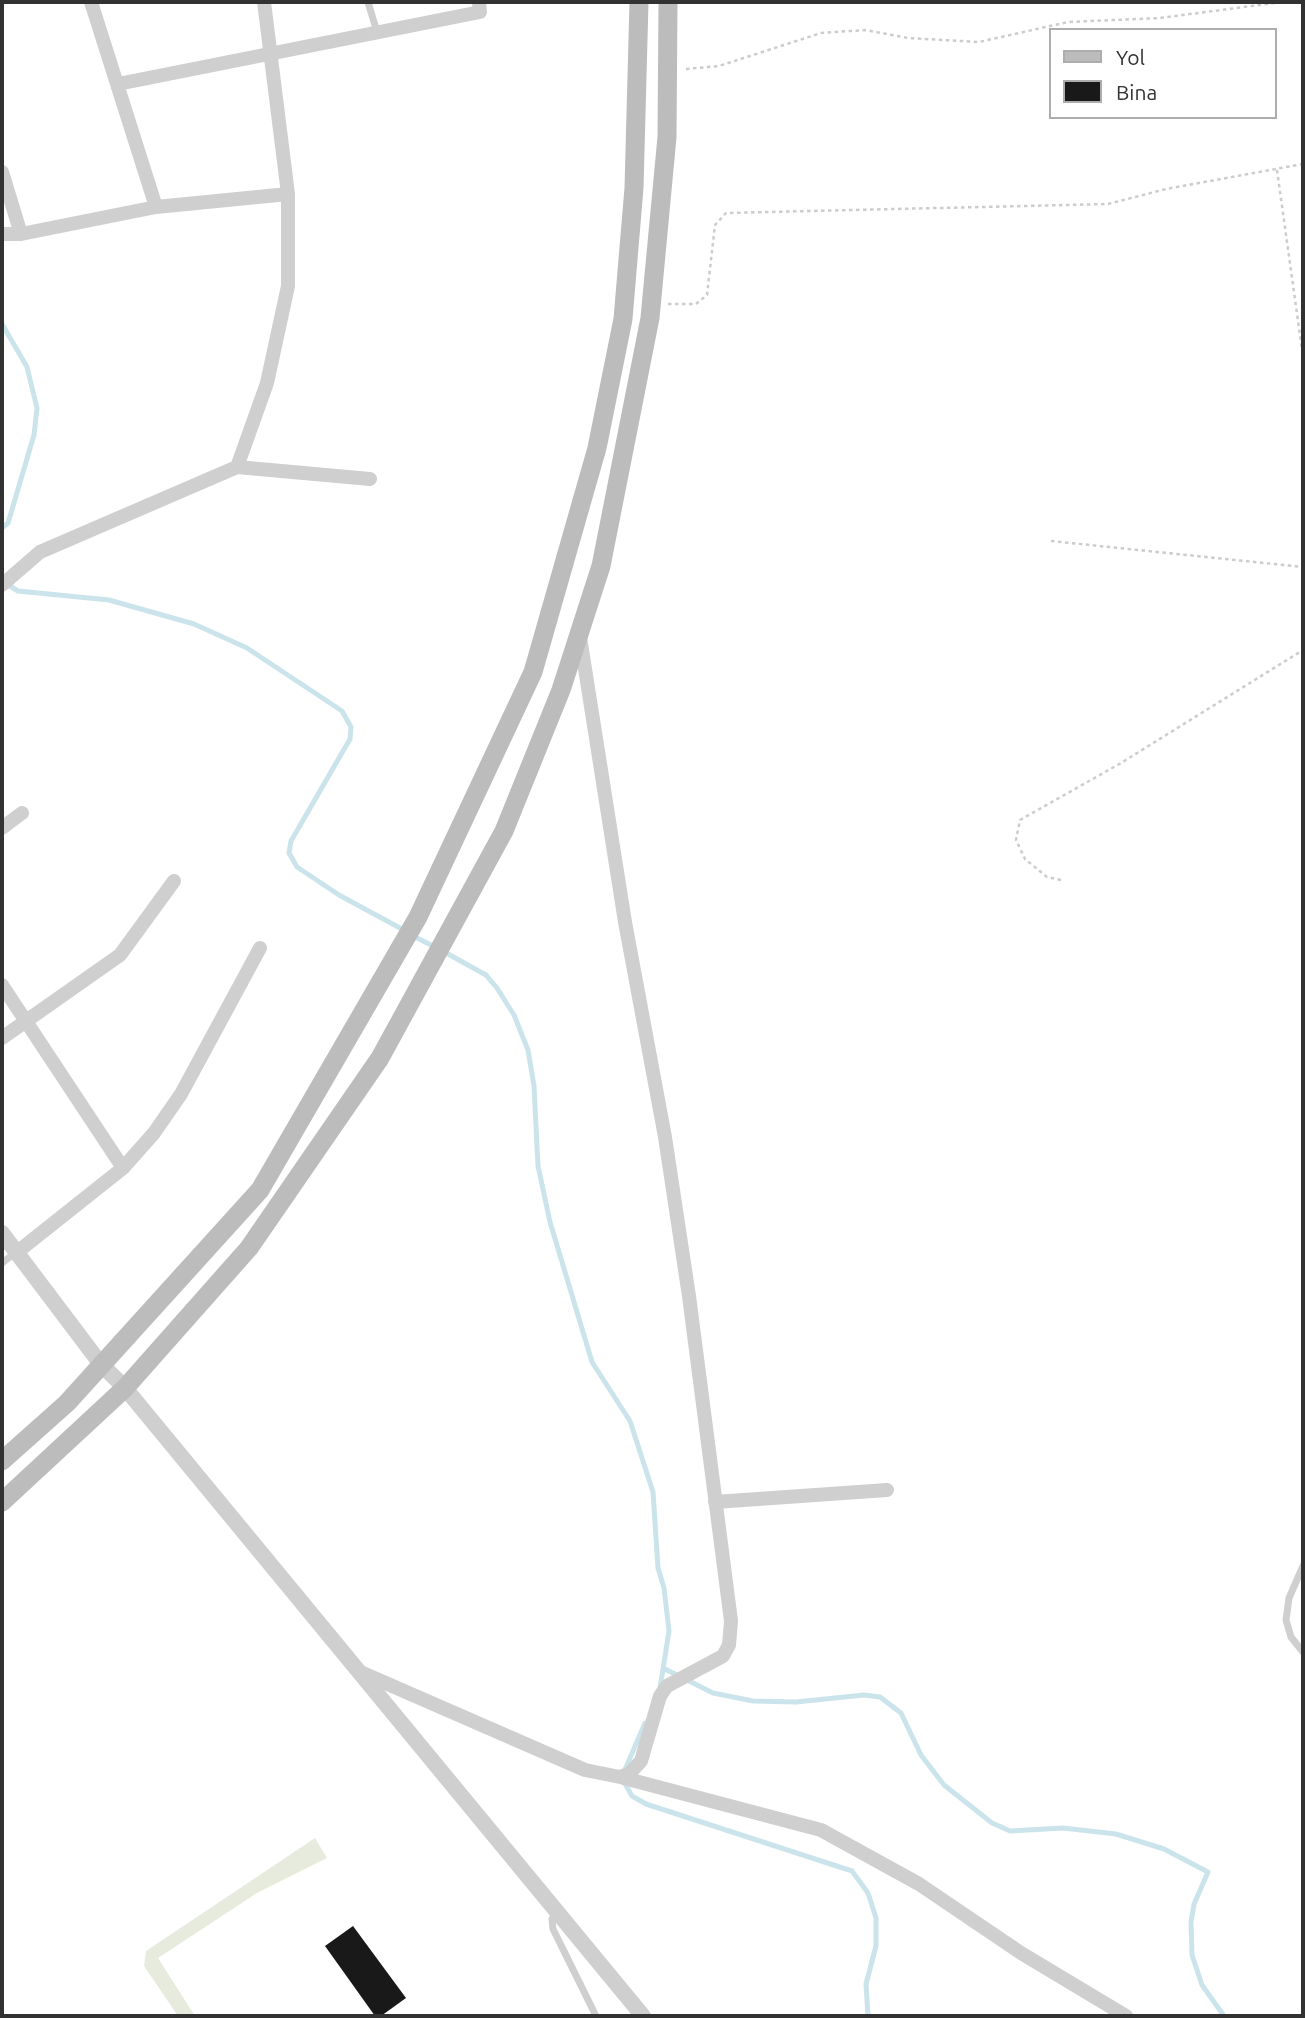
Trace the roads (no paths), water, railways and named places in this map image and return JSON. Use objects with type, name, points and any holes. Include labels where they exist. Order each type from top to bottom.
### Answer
[{"type":"main road","points":[[2,1461],[67,1403],[100,1363],[260,1190],[418,917],[533,672],[597,448],[623,320],[634,188],[639,2]]},
{"type":"main road","points":[[2,1502],[124,1388],[249,1248],[380,1058],[504,831],[561,690],[601,566],[651,304],[667,136],[668,2]]},
{"type":"street","points":[[91,2],[156,207]]},
{"type":"street","points":[[237,467],[267,383],[288,286],[288,194],[264,2]]},
{"type":"street","points":[[117,84],[480,12],[479,2]]},
{"type":"street","points":[[2,172],[21,233]]},
{"type":"street","points":[[2,234],[21,233],[156,207],[288,194]]},
{"type":"street","points":[[2,585],[40,552],[237,467],[370,479]]},
{"type":"street","points":[[579,634],[625,922],[667,1150],[731,1621],[729,1645],[723,1656],[667,1686],[660,1696],[641,1761],[636,1769],[620,1777]]},
{"type":"street","points":[[2,828],[22,813]]},
{"type":"street","points":[[2,1038],[120,955],[174,881]]},
{"type":"street","points":[[16,1253],[123,1168],[181,1094],[260,948]]},
{"type":"street","points":[[2,985],[123,1168]]},
{"type":"street","points":[[2,1233],[100,1363],[124,1388],[643,2016]]},
{"type":"street","points":[[715,1502],[887,1490]]},
{"type":"street","points":[[356,1671],[585,1770],[821,1829],[919,1884],[1021,1952],[1126,2016]]},
{"type":"lane","points":[[368,2],[376,32]]},
{"type":"lane","points":[[2,1263],[16,1253]]},
{"type":"lane","points":[[1303,1566],[1286,1609],[1291,1637],[1303,1653]]},
{"type":"lane","points":[[556,1912],[552,1919],[553,1928],[596,2016]]},
{"type":"waterway","points":[[2,324],[27,367],[37,408],[34,435],[8,523],[2,528]]},
{"type":"waterway","points":[[5,583],[18,591],[109,600],[194,624],[247,648],[342,711],[351,727],[350,739],[291,841],[289,853],[297,867],[339,895],[400,928]]},
{"type":"waterway","points":[[417,938],[431,945]]},
{"type":"waterway","points":[[448,954],[486,975],[497,988],[514,1015],[528,1050],[534,1086],[538,1166],[550,1222],[592,1362],[630,1421],[653,1492],[658,1568],[664,1588],[669,1631],[660,1688]]},
{"type":"waterway","points":[[665,1669],[713,1693],[753,1701],[796,1702],[864,1695],[880,1697],[901,1713],[921,1755],[944,1785],[992,1823],[1010,1831],[1063,1828],[1116,1834],[1164,1849],[1208,1872],[1194,1904],[1191,1922],[1192,1955],[1202,1985],[1224,2016]]},
{"type":"waterway","points":[[624,1772],[645,1723]]},
{"type":"waterway","points":[[624,1782],[632,1796],[646,1804],[852,1871],[868,1893],[876,1918],[876,1946],[866,1984],[868,2016]]}]
